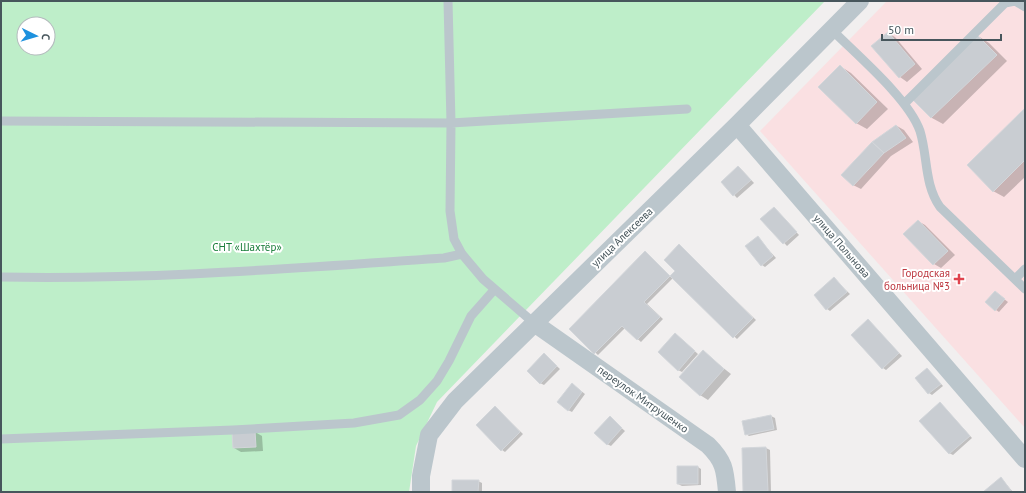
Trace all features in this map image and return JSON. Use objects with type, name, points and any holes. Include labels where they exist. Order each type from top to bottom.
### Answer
[{"type":"street","name":"улица Алексеева","points":[[421,492],[421,476],[429,435],[454,401],[737,125],[860,1]]},
{"type":"street","name":"улица Полынова","points":[[737,125],[1025,459]]},
{"type":"street","name":"переулок Митрушенко","points":[[534,324],[708,445],[720,458],[726,476],[727,492]]},
{"type":"lane","points":[[448,1],[451,123],[450,211],[454,238],[462,254],[494,290],[534,324]]},
{"type":"lane","points":[[905,103],[1005,2],[1015,1],[1025,7]]},
{"type":"lane","points":[[832,30],[905,103],[920,130],[928,182],[933,198],[940,207],[1025,289]]},
{"type":"lane","points":[[1,121],[451,123],[687,109]]},
{"type":"lane","points":[[1,277],[71,278],[265,271],[444,258],[462,254]]},
{"type":"lane","points":[[1015,280],[1025,269]]},
{"type":"lane","points":[[1,440],[248,429],[354,422],[399,415],[420,400],[437,381],[449,361],[470,316],[494,290]]},
{"type":"shaded area","name":"Городская больница №3","points":[[887,1],[1025,1],[1025,428],[760,131]]},
{"type":"green space","name":"СНТ «Шахтёр»","points":[[1,1],[825,1],[437,402],[416,446],[409,492],[1,492]]},
{"type":"building","points":[[888,32],[915,64],[899,78],[871,46]]},
{"type":"building","points":[[977,35],[997,55],[931,118],[912,99]]},
{"type":"building","points":[[840,65],[877,102],[856,124],[818,87]]},
{"type":"building","points":[[1025,108],[1025,160],[993,192],[967,165]]},
{"type":"building","points":[[896,125],[906,138],[884,153],[872,142]]},
{"type":"building","points":[[872,142],[884,153],[853,186],[841,175]]},
{"type":"building","points":[[738,166],[751,180],[733,196],[721,182]]},
{"type":"building","points":[[774,207],[797,232],[783,244],[760,219]]},
{"type":"building","points":[[918,220],[948,251],[933,265],[903,234]]},
{"type":"building","points":[[758,236],[773,256],[761,266],[745,246]]},
{"type":"building","points":[[679,244],[753,318],[733,338],[670,276],[675,271],[664,260]]},
{"type":"building","points":[[645,251],[670,276],[644,302],[660,317],[637,340],[622,326],[594,354],[569,329]]},
{"type":"building","points":[[834,277],[847,292],[826,310],[814,295]]},
{"type":"building","points":[[995,291],[1005,299],[995,311],[985,302]]},
{"type":"building","points":[[868,319],[899,353],[882,369],[851,335]]},
{"type":"building","points":[[675,333],[695,351],[678,371],[658,352]]},
{"type":"building","points":[[703,350],[724,369],[700,396],[679,377]]},
{"type":"building","points":[[544,353],[557,366],[540,384],[527,371]]},
{"type":"building","points":[[927,368],[941,384],[928,394],[915,378]]},
{"type":"building","points":[[572,383],[582,392],[568,411],[557,402]]},
{"type":"building","points":[[940,402],[970,436],[949,454],[919,421]]},
{"type":"building","points":[[495,406],[520,432],[501,451],[476,425]]},
{"type":"building","points":[[771,415],[774,429],[745,435],[742,421]]},
{"type":"building","points":[[610,416],[622,428],[607,445],[594,433]]},
{"type":"building","points":[[255,431],[256,447],[233,448],[232,432]]},
{"type":"building","points":[[766,447],[768,491],[743,491],[742,448]]},
{"type":"building","points":[[677,466],[698,466],[698,484],[677,484]]},
{"type":"building","points":[[1001,477],[1012,492],[983,492]]},
{"type":"building","points":[[452,480],[479,480],[478,492],[452,492]]},
{"type":"place","name":"Городская больница №3","points":[[959,279]]}]
